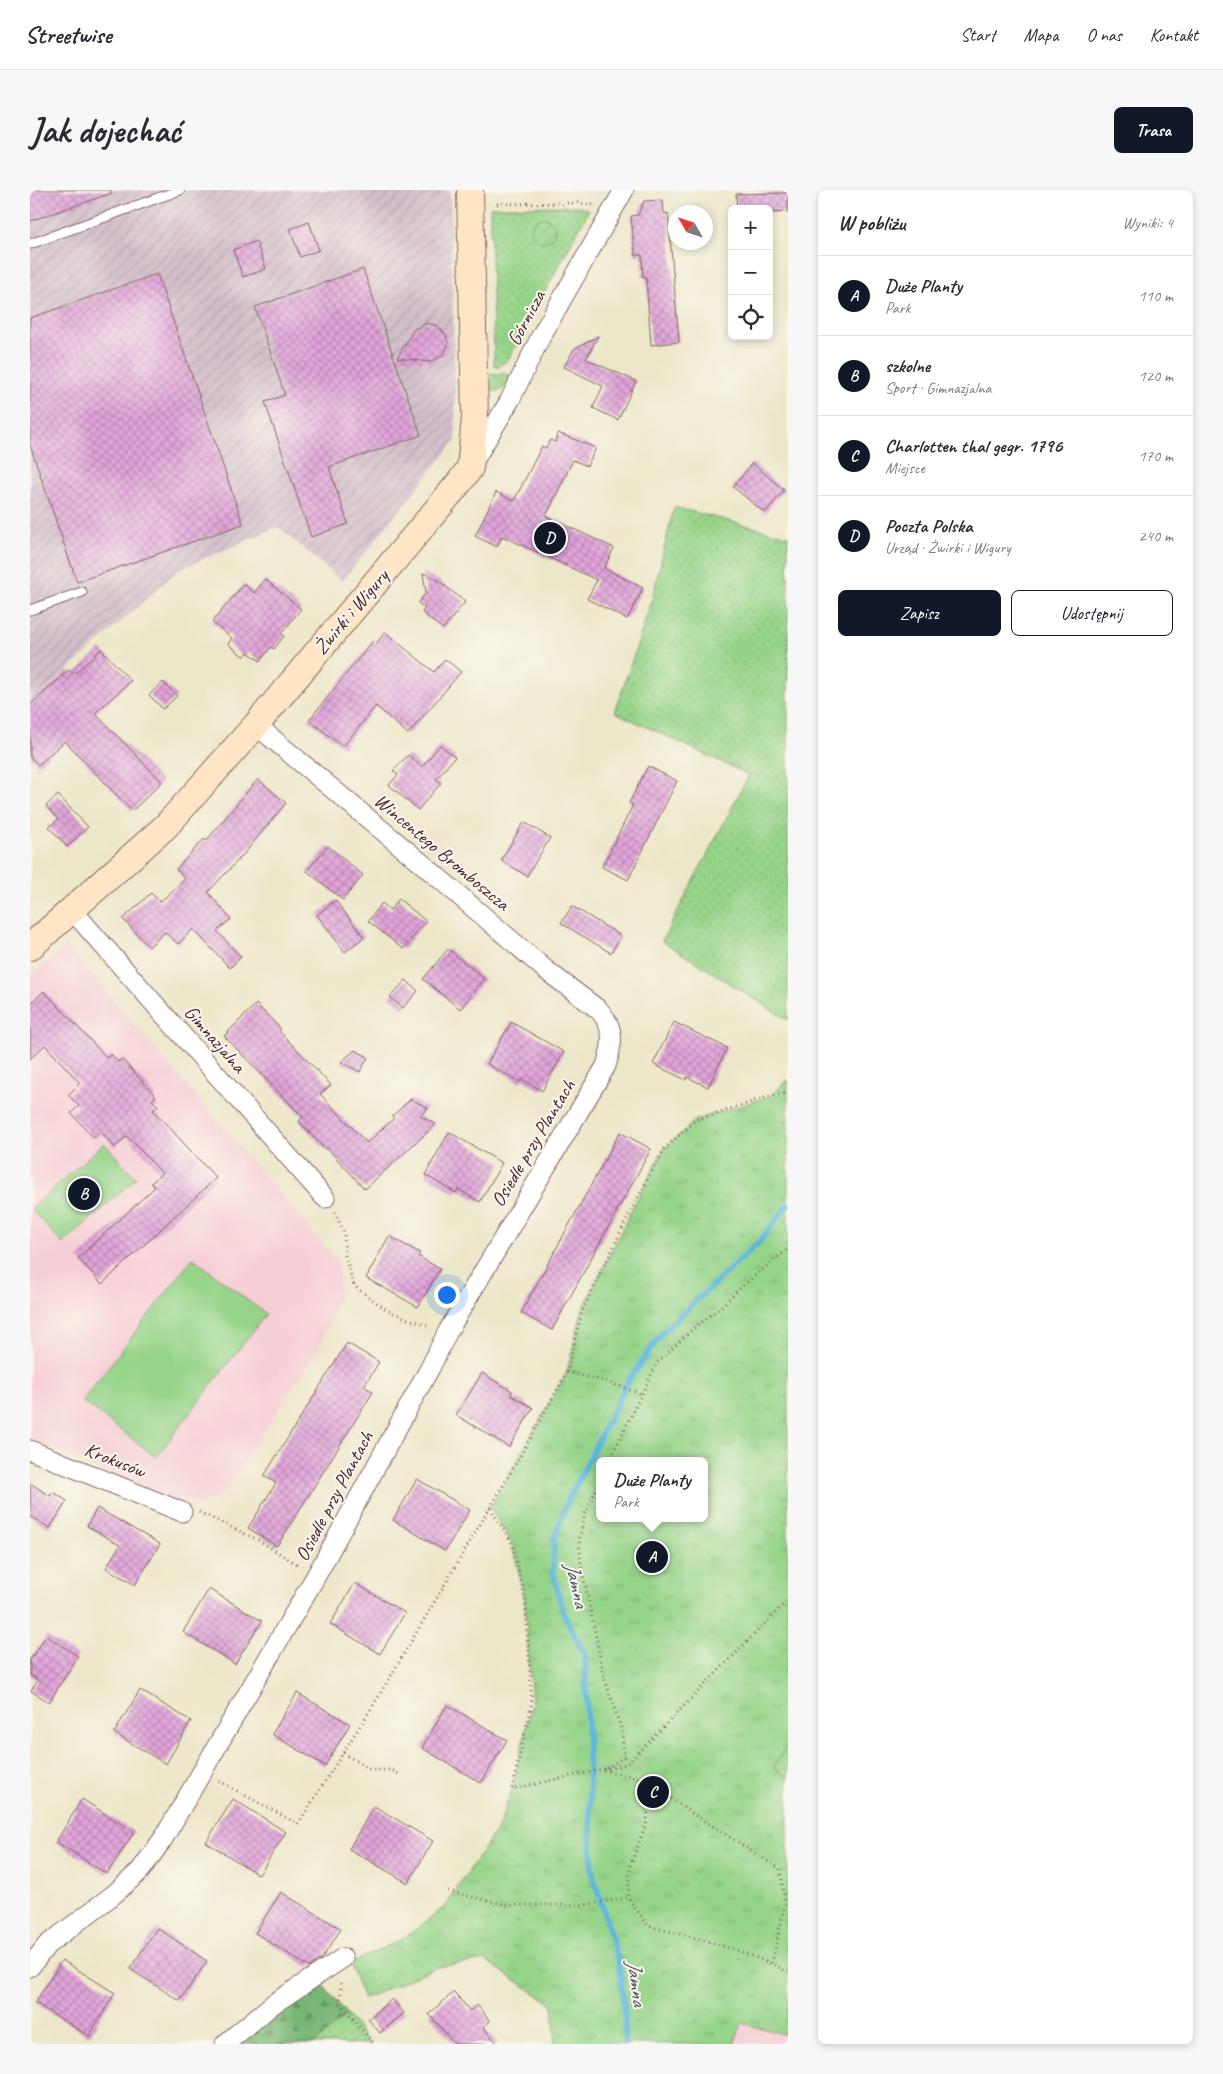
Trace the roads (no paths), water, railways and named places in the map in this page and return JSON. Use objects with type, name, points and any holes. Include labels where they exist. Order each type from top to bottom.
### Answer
[{"type":"street","name":"Górnicza","points":[[470,468],[510,400],[541,336],[624,190]]},
{"type":"street","points":[[470,468],[475,418],[478,197]]},
{"type":"street","name":"Żwirki i Wigury","points":[[30,947],[166,826],[256,725],[470,468]]},
{"type":"street","name":"Wincentego Bromboszcza","points":[[256,725],[547,971],[600,1010]]},
{"type":"street","name":"Gimnazjalna","points":[[72,910],[325,1198]]},
{"type":"street","name":"Osiedle przy Plantach","points":[[30,1967],[47,1945],[113,1895],[140,1871],[163,1839],[203,1772],[316,1576],[431,1366],[448,1331],[606,1066],[613,1036],[606,1018],[600,1010]]},
{"type":"street","name":"Krokusów","points":[[30,1450],[182,1512]]},
{"type":"street","points":[[225,2044],[273,2004],[343,1958]]},
{"type":"lane","points":[[30,244],[180,190]]},
{"type":"lane","points":[[30,610],[82,592]]},
{"type":"waterway","name":"Jamna","points":[[624,2044],[625,2018],[619,1963],[592,1872],[585,1656],[563,1612],[553,1571],[554,1538],[568,1501],[628,1381],[663,1332],[760,1241],[788,1205]]},
{"type":"place","name":"Poczta Polska","points":[[550,538]]},
{"type":"place","name":"szkolne","points":[[84,1194]]},
{"type":"place","name":"Duże Planty","points":[[652,1557]]},
{"type":"place","name":"Charlotten thal gegr. 1796","points":[[653,1792]]}]
